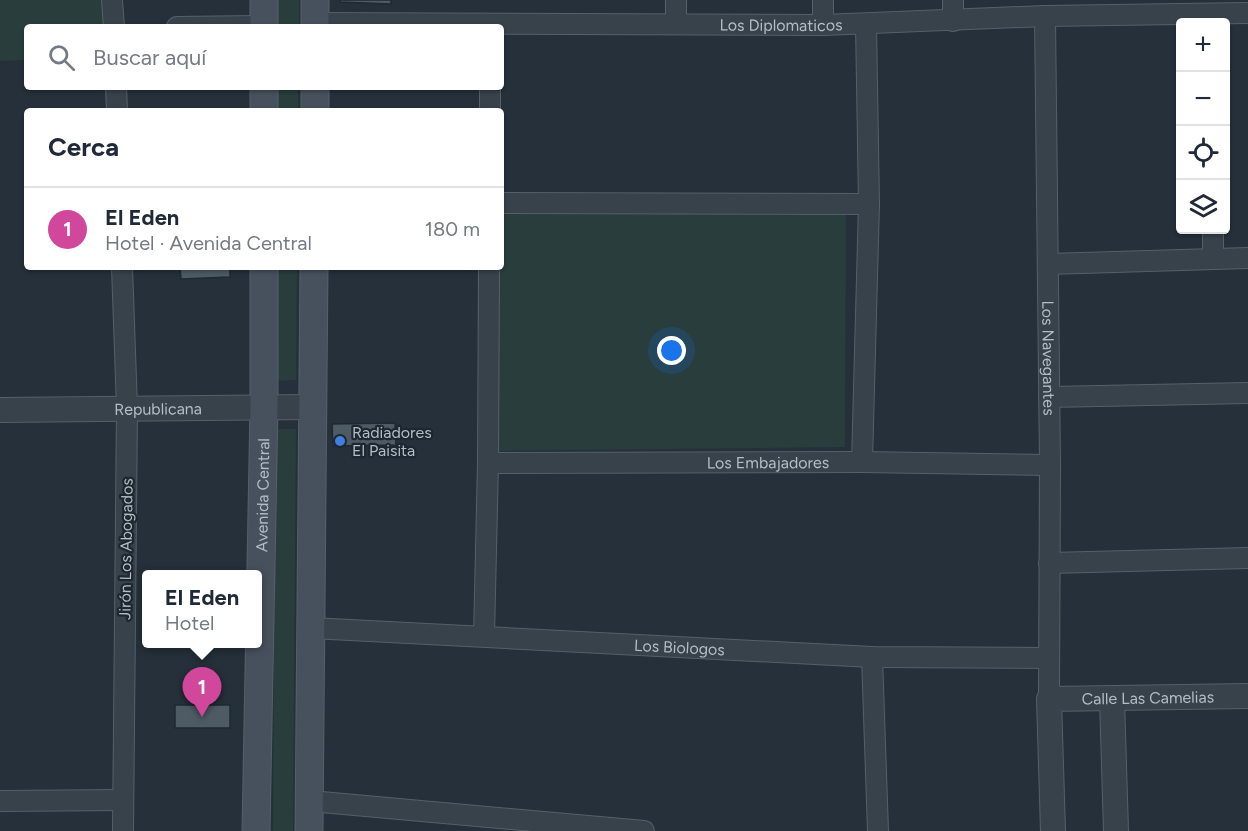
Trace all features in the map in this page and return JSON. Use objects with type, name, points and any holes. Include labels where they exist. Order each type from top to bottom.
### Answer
[{"type":"main road","points":[[264,90],[264,108]]},
{"type":"main road","points":[[315,90],[315,108]]},
{"type":"main road","name":"Avenida Central","points":[[261,570],[264,270]]},
{"type":"main road","points":[[309,831],[315,270]]},
{"type":"main road","name":"Avenida Central","points":[[256,831],[259,648]]},
{"type":"street","points":[[112,0],[114,24]]},
{"type":"street","points":[[675,0],[676,24]]},
{"type":"street","points":[[823,0],[823,25]]},
{"type":"street","points":[[953,0],[953,21]]},
{"type":"street","name":"Los Diplomaticos","points":[[504,26],[867,24],[1045,16],[1077,8],[1212,18],[1248,13]]},
{"type":"street","name":"Los Navegantes","points":[[1045,16],[1050,465],[1049,699]]},
{"type":"street","name":"Los Diplomaticos","points":[[315,17],[451,24]]},
{"type":"street","points":[[206,24],[264,18]]},
{"type":"street","points":[[862,462],[869,204],[867,24]]},
{"type":"street","points":[[116,90],[117,108]]},
{"type":"street","points":[[490,90],[490,108]]},
{"type":"street","points":[[504,203],[869,204]]},
{"type":"street","points":[[1213,234],[1213,259]]},
{"type":"street","points":[[1048,264],[1248,258]]},
{"type":"street","name":"Jirón Los Abogados","points":[[122,270],[127,408],[123,831]]},
{"type":"street","points":[[484,636],[489,270]]},
{"type":"street","points":[[1049,397],[1248,393]]},
{"type":"street","name":"Republicana","points":[[0,410],[314,407]]},
{"type":"street","name":"Los Embajadores","points":[[488,463],[862,462],[1050,465]]},
{"type":"street","points":[[1049,563],[1248,558]]},
{"type":"street","name":"Los Biologos","points":[[311,628],[872,657],[1048,658]]},
{"type":"street","points":[[872,657],[878,831]]},
{"type":"street","name":"Calle Las Camelias","points":[[1049,699],[1248,696]]},
{"type":"street","points":[[1049,699],[1053,831]]},
{"type":"street","points":[[1112,699],[1116,831]]},
{"type":"street","points":[[0,801],[123,800]]},
{"type":"street","points":[[310,801],[498,825],[644,831]]},
{"type":"green space","points":[[0,0],[107,0],[108,24],[24,24],[24,60],[0,61]]},
{"type":"green space","points":[[278,0],[299,0],[299,24],[278,24]]},
{"type":"green space","points":[[277,90],[298,90],[298,108],[277,108]]},
{"type":"green space","points":[[504,212],[846,213],[845,447],[494,451],[495,270],[504,270]]},
{"type":"green space","points":[[276,270],[297,270],[296,380],[275,381]]},
{"type":"green space","points":[[275,429],[296,429],[293,831],[273,831]]},
{"type":"building","points":[[340,0],[391,0],[391,4],[340,2]]},
{"type":"building","points":[[180,270],[230,270],[230,277],[181,279]]},
{"type":"building","points":[[395,423],[396,445],[333,446],[332,424]]},
{"type":"building","points":[[175,705],[230,705],[230,728],[175,728]]},
{"type":"place","name":"Radiadores El Paisita","points":[[340,441]]},
{"type":"place","name":"El Eden","points":[[202,717]]}]
